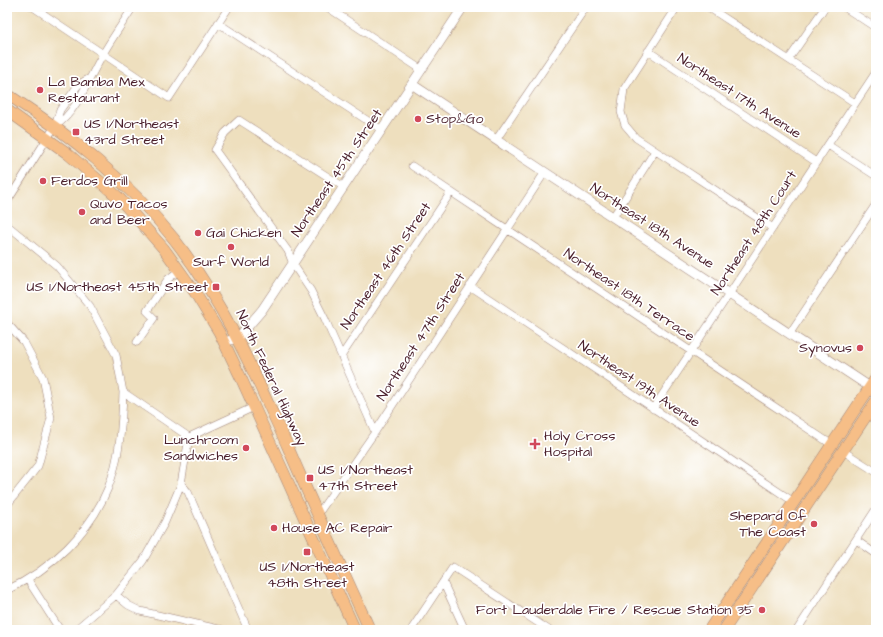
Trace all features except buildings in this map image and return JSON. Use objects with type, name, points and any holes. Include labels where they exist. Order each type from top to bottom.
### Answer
[{"type":"main road","name":"North Federal Highway","points":[[7,94],[55,126],[111,171],[156,217],[191,262],[238,338],[370,630]]},
{"type":"main road","name":"North Federal Highway","points":[[7,110],[47,138],[103,183],[146,226],[180,270],[209,314],[224,342],[355,630]]},
{"type":"main road","points":[[709,630],[831,444],[874,385]]},
{"type":"main road","points":[[724,630],[876,401]]},
{"type":"main road","points":[[254,407],[266,411],[274,417]]},
{"type":"main road","points":[[752,589],[756,573],[753,563]]},
{"type":"street","points":[[33,7],[102,55],[169,98],[229,7]]},
{"type":"street","points":[[7,202],[55,126],[63,122],[102,55],[133,7]]},
{"type":"street","points":[[327,7],[422,70]]},
{"type":"street","points":[[496,140],[586,7]]},
{"type":"street","points":[[677,7],[624,89],[621,112],[625,125],[636,138],[773,228]]},
{"type":"street","points":[[708,7],[855,103]]},
{"type":"street","points":[[789,59],[826,7]]},
{"type":"street","points":[[844,7],[876,28]]},
{"type":"street","name":"Northeast 45th Street","points":[[238,338],[262,310],[293,264],[413,85],[460,8]]},
{"type":"street","points":[[218,23],[382,130]]},
{"type":"street","name":"Northeast 17th Avenue","points":[[648,51],[816,162]]},
{"type":"street","name":"Northeast 48th Court","points":[[653,409],[876,72]]},
{"type":"street","name":"Northeast 18th Avenue","points":[[413,85],[729,294],[874,385]]},
{"type":"street","points":[[344,187],[239,120],[225,133],[215,150],[288,251],[293,264],[312,291],[375,432]]},
{"type":"street","points":[[828,145],[876,176]]},
{"type":"street","points":[[613,217],[655,151]]},
{"type":"street","name":"Northeast 18th Terrace","points":[[412,166],[831,444]]},
{"type":"street","name":"Northeast 47th Street","points":[[318,514],[375,432],[506,229],[545,172]]},
{"type":"street","name":"Northeast 46th Street","points":[[342,356],[451,192]]},
{"type":"street","points":[[790,333],[876,204]]},
{"type":"street","points":[[146,226],[156,217]]},
{"type":"street","points":[[7,225],[57,266],[90,306],[116,355],[123,392],[122,428],[115,467],[108,489],[76,539],[51,562],[28,580],[7,590]]},
{"type":"street","points":[[137,342],[154,318],[147,311],[168,279],[180,270]]},
{"type":"street","name":"Northeast 19th Avenue","points":[[470,286],[794,502]]},
{"type":"street","points":[[7,322],[24,342],[43,378],[51,418],[38,466],[7,505]]},
{"type":"street","points":[[224,342],[238,338]]},
{"type":"street","points":[[123,392],[189,436]]},
{"type":"street","points":[[189,436],[254,407]]},
{"type":"street","points":[[75,630],[116,595],[143,561],[165,522],[181,484],[189,436]]},
{"type":"street","points":[[843,451],[876,472]]},
{"type":"street","points":[[181,484],[188,492],[248,630]]},
{"type":"street","points":[[797,630],[876,509]]},
{"type":"street","points":[[856,540],[876,554]]},
{"type":"street","points":[[411,630],[453,566],[548,630]]},
{"type":"street","points":[[28,580],[60,630]]},
{"type":"street","points":[[443,582],[465,630]]},
{"type":"street","points":[[116,595],[128,605],[140,611],[223,630]]},
{"type":"place","name":"La Bamba Mex Restaurant","points":[[40,90]]},
{"type":"place","name":"Stop&Go","points":[[418,119]]},
{"type":"place","name":"US 1/Northeast 43rd Street","points":[[76,132]]},
{"type":"place","name":"Ferdos Grill","points":[[43,181]]},
{"type":"place","name":"Quvo Tacos and Beer","points":[[82,212]]},
{"type":"place","name":"Gai Chicken","points":[[198,233]]},
{"type":"place","name":"Surf World","points":[[231,247]]},
{"type":"place","name":"US 1/Northeast 45th Street","points":[[216,287]]},
{"type":"place","name":"Synovus","points":[[860,348]]},
{"type":"place","name":"Holy Cross Hospital","points":[[535,444]]},
{"type":"place","name":"Lunchroom Sandwiches","points":[[246,448]]},
{"type":"place","name":"US 1/Northeast 47th Street","points":[[310,478]]},
{"type":"place","name":"Shepard Of The Coast","points":[[814,524]]},
{"type":"place","name":"House AC Repair","points":[[274,528]]},
{"type":"place","name":"US 1/Northeast 48th Street","points":[[307,552]]},
{"type":"place","name":"Fort Lauderdale Fire / Rescue Station 35","points":[[762,610]]}]
